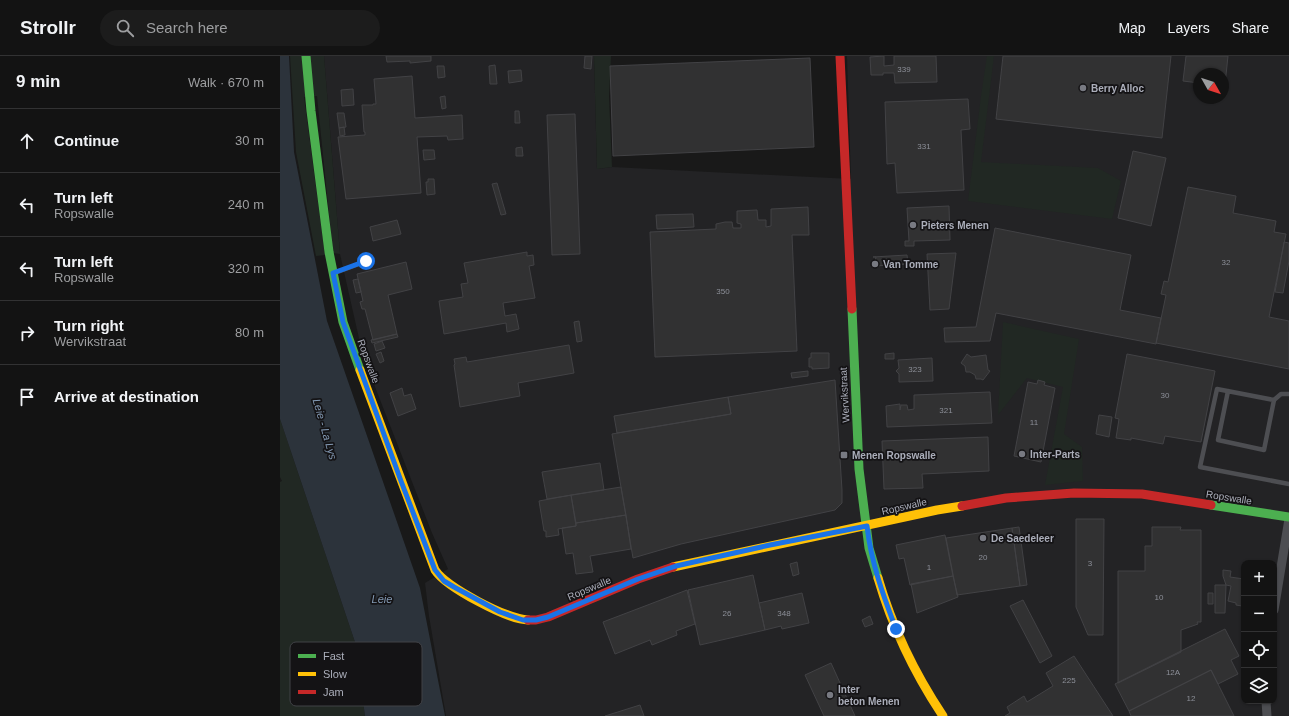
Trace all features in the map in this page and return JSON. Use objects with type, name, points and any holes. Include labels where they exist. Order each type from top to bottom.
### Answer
[{"type":"street","name":"Ropswalle","points":[[306,56],[310,111],[329,252],[343,322],[435,570],[444,581],[500,612],[523,620],[536,620],[548,617],[638,579],[676,566],[937,510],[1006,498],[1074,493],[1142,494],[1289,518]]},
{"type":"street","name":"Wervikstraat","points":[[840,56],[847,245],[859,469],[869,548],[882,592],[896,629],[913,664],[942,716]]},
{"type":"street","points":[[1276,596],[1289,518]]},
{"type":"street","points":[[1266,704],[1267,716]]},
{"type":"lane","points":[[333,273],[366,261]]},
{"type":"lane","points":[[1274,400],[1217,389],[1200,467],[1289,484]]},
{"type":"lane","points":[[1228,391],[1218,440],[1264,450],[1274,400],[1281,394],[1289,394]]},
{"type":"shaded area","points":[[290,56],[324,56],[340,254],[333,253],[317,96],[304,97],[325,255],[316,256],[296,152]]},
{"type":"shaded area","points":[[324,56],[594,56],[597,169],[612,167],[851,179],[847,56],[1289,56],[1289,716],[446,716],[425,583],[448,569],[432,533],[363,356],[340,254]]},
{"type":"shaded area","points":[[594,56],[611,56],[609,96],[612,167],[597,169]]},
{"type":"shaded area","points":[[987,56],[994,56],[981,162],[1098,168],[1121,181],[1112,219],[968,201]]},
{"type":"shaded area","points":[[1003,322],[1079,339],[1064,434],[1082,447],[1083,481],[1045,485],[1063,387],[1027,378],[998,415]]},
{"type":"shaded area","points":[[280,419],[355,642],[290,642],[290,706],[364,706],[365,716],[280,716],[280,482],[282,481],[280,477]]},
{"type":"water","name":"Leie","points":[[280,56],[289,56],[294,152],[327,321],[420,588],[445,716],[365,716],[364,706],[422,706],[422,642],[355,642],[280,419]]},
{"type":"building","points":[[386,56],[431,56],[431,61],[410,63],[410,61],[387,62]]},
{"type":"building","points":[[585,56],[592,56],[591,69],[584,68]]},
{"type":"building","points":[[884,56],[884,66],[894,65],[894,56],[936,56],[937,82],[895,83],[894,73],[871,75],[870,57]]},
{"type":"building","name":"Berry Alloc","points":[[1003,56],[1171,56],[1162,138],[996,119]]},
{"type":"building","points":[[1186,56],[1228,56],[1227,68],[1193,68],[1193,82],[1183,81]]},
{"type":"building","points":[[810,58],[814,147],[613,156],[610,66]]},
{"type":"building","points":[[495,65],[497,84],[490,84],[489,66]]},
{"type":"building","points":[[437,66],[444,66],[445,77],[438,78]]},
{"type":"building","points":[[521,70],[522,81],[509,83],[508,71]]},
{"type":"building","points":[[412,76],[415,118],[462,115],[463,139],[448,140],[447,136],[417,137],[421,193],[346,199],[338,137],[365,135],[362,105],[376,104],[374,79]]},
{"type":"building","points":[[353,89],[354,105],[342,106],[341,90]]},
{"type":"building","points":[[445,96],[446,108],[442,109],[440,97]]},
{"type":"building","points":[[968,99],[970,129],[961,130],[964,190],[897,193],[895,163],[887,164],[885,102]]},
{"type":"building","points":[[515,111],[519,111],[520,123],[515,123]]},
{"type":"building","points":[[337,113],[344,113],[346,127],[339,128]]},
{"type":"building","points":[[575,114],[580,254],[552,255],[547,115]]},
{"type":"building","points":[[344,127],[345,135],[340,136],[339,128]]},
{"type":"building","points":[[522,147],[523,156],[516,156],[516,148]]},
{"type":"building","points":[[423,150],[434,150],[435,159],[424,160]]},
{"type":"building","points":[[1133,151],[1166,158],[1151,226],[1118,218]]},
{"type":"building","points":[[428,179],[434,179],[435,194],[427,195],[426,182],[428,182]]},
{"type":"building","points":[[497,183],[506,214],[501,215],[492,184]]},
{"type":"building","points":[[1188,187],[1236,196],[1233,213],[1276,221],[1274,232],[1286,234],[1269,317],[1289,321],[1289,369],[1156,343],[1166,295],[1161,294],[1164,281],[1168,282]]},
{"type":"building","points":[[949,206],[950,240],[914,241],[914,246],[905,246],[905,241],[909,241],[907,208]]},
{"type":"building","points":[[808,207],[809,235],[792,235],[797,351],[655,357],[650,232],[716,229],[716,224],[725,222],[732,222],[733,228],[741,228],[741,224],[737,223],[737,211],[757,210],[758,220],[766,220],[766,227],[771,226],[771,209]]},
{"type":"building","points":[[693,214],[694,227],[657,229],[656,215]]},
{"type":"building","points":[[397,220],[401,234],[373,241],[370,227]]},
{"type":"building","points":[[995,228],[1131,255],[1120,310],[1161,318],[1156,344],[996,313],[990,341],[945,342],[944,328],[976,327]]},
{"type":"building","points":[[1284,242],[1289,243],[1289,261],[1283,293],[1275,292]]},
{"type":"building","points":[[527,252],[527,256],[533,255],[534,265],[529,266],[535,298],[503,303],[505,316],[516,314],[519,329],[507,332],[506,323],[444,334],[439,301],[463,297],[461,284],[468,283],[464,263]]},
{"type":"building","points":[[956,253],[949,309],[930,310],[927,254]]},
{"type":"building","points":[[907,255],[908,264],[874,266],[876,257],[873,257]]},
{"type":"building","points":[[406,262],[412,289],[388,295],[397,334],[373,340],[365,309],[362,309],[360,302],[363,301],[357,274]]},
{"type":"building","points":[[358,279],[361,292],[356,293],[353,280]]},
{"type":"building","points":[[579,321],[582,341],[577,342],[574,322]]},
{"type":"building","points":[[397,334],[398,337],[372,343],[371,340]]},
{"type":"building","points":[[382,341],[385,348],[376,351],[374,344]]},
{"type":"building","points":[[569,345],[574,373],[518,383],[520,396],[460,407],[454,359],[466,357],[467,362]]},
{"type":"building","points":[[381,352],[384,361],[380,363],[376,354]]},
{"type":"building","points":[[811,353],[829,353],[829,368],[812,369],[812,367],[809,367],[809,358],[811,358]]},
{"type":"building","points":[[894,353],[894,359],[885,359],[885,354]]},
{"type":"building","points":[[967,354],[971,357],[986,355],[988,370],[990,371],[983,380],[976,379],[975,375],[970,372],[966,372],[965,366],[961,363]]},
{"type":"building","points":[[1127,354],[1215,371],[1201,442],[1165,436],[1163,444],[1131,438],[1131,440],[1116,438],[1119,419],[1115,418]]},
{"type":"building","points":[[932,358],[933,381],[899,382],[899,374],[896,371],[899,368],[898,360]]},
{"type":"building","points":[[808,371],[808,376],[792,378],[791,373]]},
{"type":"building","points":[[835,380],[842,503],[835,510],[681,544],[633,558],[612,434],[731,414],[728,397]]},
{"type":"building","points":[[1038,380],[1045,382],[1044,385],[1055,388],[1041,462],[1014,456],[1028,382],[1037,384]]},
{"type":"building","points":[[402,388],[404,396],[411,394],[416,409],[398,416],[390,393]]},
{"type":"building","points":[[990,392],[992,423],[887,427],[886,406],[900,404],[900,410],[901,405],[907,405],[908,410],[914,409],[914,395]]},
{"type":"building","points":[[728,397],[731,414],[617,433],[614,416]]},
{"type":"building","points":[[1099,415],[1112,417],[1109,437],[1096,434]]},
{"type":"building","points":[[988,437],[989,471],[922,474],[923,488],[884,489],[882,441]]},
{"type":"building","points":[[600,463],[604,490],[547,499],[542,472]]},
{"type":"building","points":[[621,487],[626,515],[576,523],[571,495]]},
{"type":"building","points":[[571,495],[576,526],[558,529],[559,535],[546,537],[539,501]]},
{"type":"building","points":[[626,515],[631,549],[590,556],[593,572],[576,574],[573,553],[566,554],[562,528],[576,526],[576,523]]},
{"type":"building","points":[[1076,519],[1104,519],[1103,635],[1088,635],[1076,607]]},
{"type":"building","points":[[1019,527],[1027,585],[1020,586],[1012,528]]},
{"type":"building","points":[[1152,527],[1181,527],[1180,530],[1201,530],[1201,622],[1197,622],[1198,624],[1181,630],[1181,652],[1118,683],[1118,571],[1145,571],[1145,546],[1152,546]]},
{"type":"building","points":[[1012,528],[1020,586],[957,595],[946,538]]},
{"type":"building","points":[[945,535],[953,576],[910,585],[904,558],[899,559],[896,545]]},
{"type":"building","points":[[797,562],[799,574],[793,576],[790,564]]},
{"type":"building","points":[[1223,570],[1231,571],[1230,577],[1241,579],[1241,606],[1228,601],[1231,586],[1226,585]]},
{"type":"building","points":[[753,575],[765,630],[700,645],[688,590]]},
{"type":"building","points":[[953,576],[958,597],[917,613],[911,584]]},
{"type":"building","points":[[1215,585],[1226,585],[1225,613],[1215,613]]},
{"type":"building","points":[[687,590],[695,624],[676,631],[677,635],[652,645],[650,640],[615,654],[603,622]]},
{"type":"building","points":[[802,593],[809,623],[782,629],[781,626],[765,630],[759,603]]},
{"type":"building","points":[[1208,593],[1213,593],[1213,604],[1208,604]]},
{"type":"building","points":[[1023,600],[1052,656],[1040,663],[1010,606]]},
{"type":"building","points":[[870,616],[873,624],[865,627],[862,620]]},
{"type":"building","points":[[1225,629],[1239,656],[1231,660],[1238,674],[1218,684],[1211,670],[1129,711],[1115,684]]},
{"type":"building","points":[[1074,656],[1113,716],[1005,716],[1010,713],[1007,707],[1024,696],[1027,702],[1053,686],[1046,673]]},
{"type":"building","name":"Inter beton Menen","points":[[831,663],[855,716],[824,716],[805,675]]},
{"type":"building","points":[[1211,670],[1234,716],[1131,716],[1129,711]]},
{"type":"building","points":[[640,705],[644,716],[605,716]]},
{"type":"traffic: fast","points":[[306,56],[311,111],[329,252],[343,322],[360,370]]},
{"type":"traffic: fast","points":[[852,309],[859,469],[869,548],[878,578]]},
{"type":"traffic: fast","points":[[1211,505],[1289,517]]},
{"type":"traffic: slow","points":[[360,370],[435,570],[451,585],[478,601],[507,615],[528,620]]},
{"type":"traffic: slow","points":[[673,567],[937,510],[962,506]]},
{"type":"traffic: slow","points":[[878,578],[890,614],[905,649],[943,716]]},
{"type":"traffic: jam","points":[[840,56],[852,309]]},
{"type":"traffic: jam","points":[[962,506],[1006,498],[1074,493],[1142,494],[1211,505]]},
{"type":"traffic: jam","points":[[528,620],[548,617],[638,579],[673,567]]},
{"type":"place","name":"Berry Alloc","points":[[1083,88]]},
{"type":"place","name":"Pieters Menen","points":[[913,225]]},
{"type":"place","name":"Van Tomme","points":[[875,264]]},
{"type":"place","name":"Inter-Parts","points":[[1022,454]]},
{"type":"place","name":"Menen Ropswalle","points":[[844,455]]},
{"type":"place","name":"De Saedeleer","points":[[983,538]]},
{"type":"place","name":"Inter beton Menen","points":[[830,695]]},
{"type":"route","points":[[366,261],[333,273],[343,322],[435,570],[444,581],[500,612],[523,620],[536,620],[548,617],[638,579],[676,566],[770,545],[867,526],[869,548],[882,592],[896,629]]},
{"type":"water label","name":"Leie - La Lys","points":[[325,429]]}]
